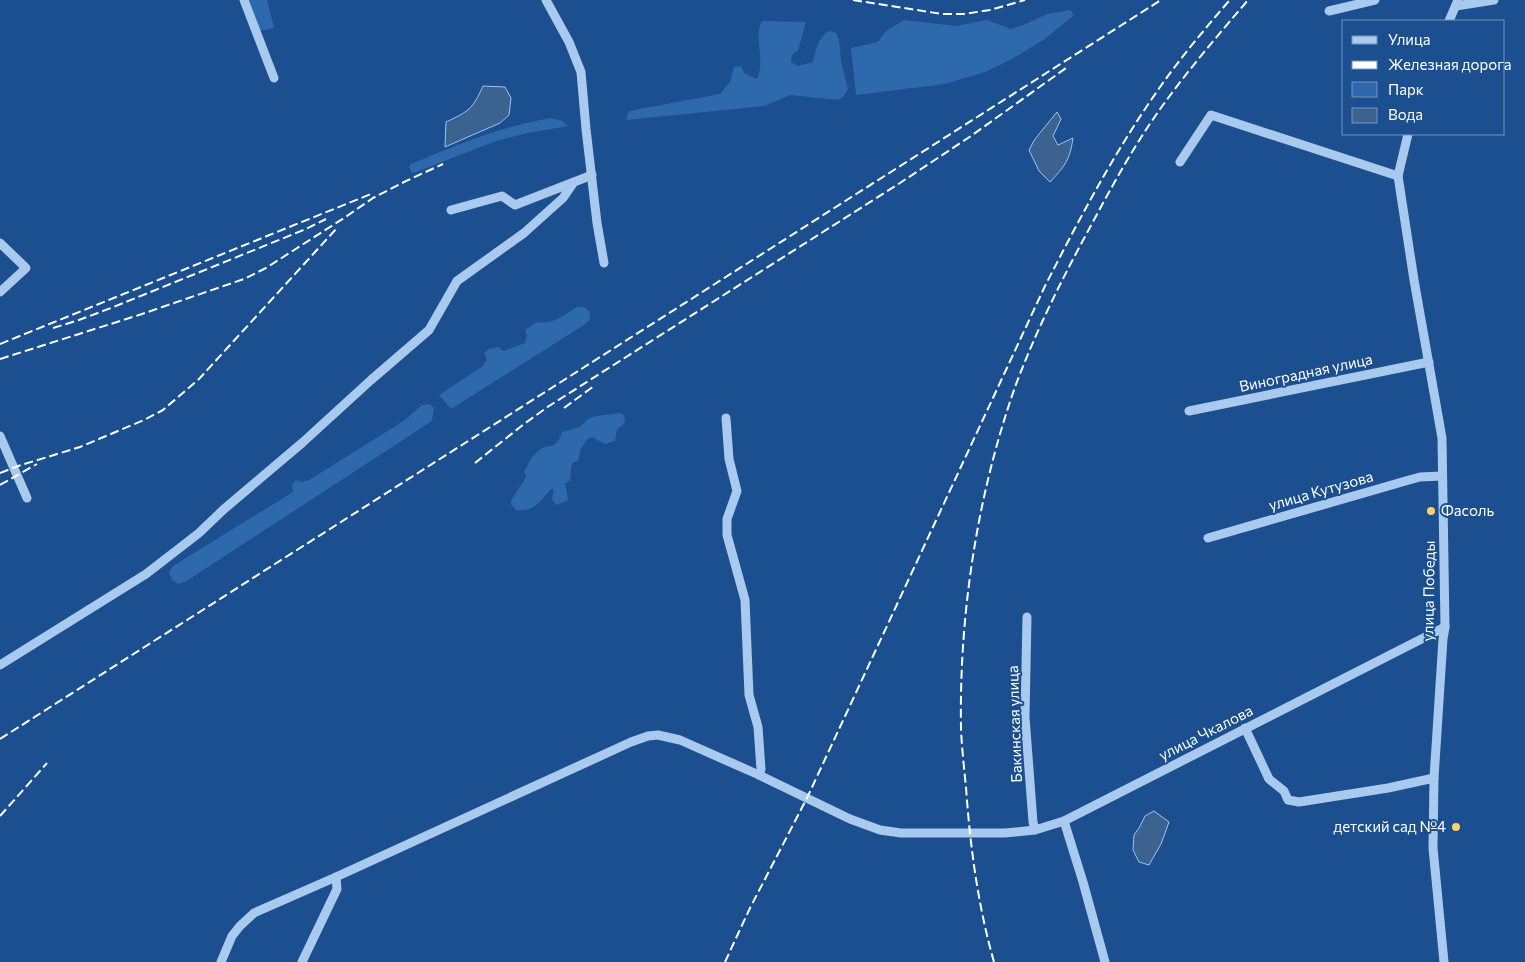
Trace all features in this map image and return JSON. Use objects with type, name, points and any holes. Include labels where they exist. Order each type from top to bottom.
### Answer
[{"type":"street","points":[[244,0],[274,78]]},
{"type":"street","points":[[546,0],[569,42],[581,72],[604,263]]},
{"type":"street","points":[[1329,12],[1374,0]]},
{"type":"street","points":[[1449,20],[1457,3],[1494,0]]},
{"type":"street","points":[[1180,162],[1211,115],[1398,176]]},
{"type":"street","name":"улица Победы","points":[[1408,135],[1398,176],[1442,438],[1445,627],[1434,778],[1434,848],[1444,962]]},
{"type":"street","points":[[451,210],[502,196],[515,205],[592,175]]},
{"type":"street","points":[[0,665],[146,574],[199,533],[429,330],[458,282],[524,233],[563,198],[574,182]]},
{"type":"street","points":[[0,243],[26,268],[0,292]]},
{"type":"street","name":"Виноградная улица","points":[[1189,412],[1429,362]]},
{"type":"street","points":[[726,418],[730,459],[737,491],[727,519],[726,535],[745,600],[749,695],[758,728],[761,769],[759,775]]},
{"type":"street","points":[[0,436],[27,498]]},
{"type":"street","name":"улица Кутузова","points":[[1208,538],[1409,480],[1442,476]]},
{"type":"street","name":"Бакинская улица","points":[[1027,617],[1026,717],[1035,830]]},
{"type":"street","name":"улица Чкалова","points":[[221,962],[232,936],[250,916],[262,909],[336,877],[532,786],[648,736],[658,735],[680,740],[872,828],[901,833],[970,834],[1035,830],[1064,821],[1445,627]]},
{"type":"street","points":[[1245,728],[1269,779],[1284,791],[1288,800],[1299,802],[1388,788],[1434,778]]},
{"type":"street","points":[[1064,821],[1083,882],[1104,962]]},
{"type":"street","points":[[302,962],[337,889],[336,877]]},
{"type":"green space","points":[[249,0],[267,0],[274,28],[260,31]]},
{"type":"green space","points":[[1070,10],[1074,15],[1045,39],[1012,59],[985,72],[945,84],[856,95],[851,48],[878,42],[886,31],[904,20],[956,26],[987,20],[1011,29],[1047,14]]},
{"type":"green space","points":[[762,21],[806,22],[798,50],[792,55],[791,62],[798,66],[813,62],[822,37],[829,31],[836,33],[839,39],[841,61],[848,89],[844,96],[838,100],[791,95],[764,106],[626,120],[629,111],[720,94],[730,82],[734,67],[741,66],[744,73],[757,79],[760,64],[759,35]]},
{"type":"green space","points":[[551,118],[562,121],[568,126],[496,141],[416,172],[412,173],[409,167],[411,164],[480,137],[533,121]]},
{"type":"green space","points":[[577,307],[584,307],[590,312],[590,319],[584,325],[451,409],[439,395],[483,366],[487,359],[484,353],[489,349],[498,347],[504,351],[525,343],[527,336],[525,330],[537,322],[542,323],[558,319]]},
{"type":"green space","points":[[429,404],[434,408],[432,421],[185,582],[178,584],[172,580],[169,572],[173,566],[293,492],[292,485],[296,480],[302,482],[309,480],[405,420],[422,405]]},
{"type":"green space","points":[[620,413],[624,415],[625,422],[617,430],[615,441],[605,444],[592,437],[586,440],[577,462],[573,462],[570,480],[565,484],[567,501],[556,505],[552,499],[554,489],[551,489],[532,508],[516,510],[511,501],[526,477],[524,472],[533,456],[539,450],[554,445],[560,439],[562,432],[580,427],[588,419]]},
{"type":"water","points":[[483,86],[505,87],[511,98],[509,115],[500,123],[445,147],[446,122],[469,109]]},
{"type":"water","points":[[1057,112],[1061,119],[1053,136],[1058,145],[1073,138],[1066,162],[1050,182],[1039,171],[1029,150],[1035,139]]},
{"type":"water","points":[[1154,811],[1169,822],[1161,844],[1149,865],[1139,862],[1133,850],[1134,835],[1145,816]]},
{"type":"railway","points":[[853,0],[942,14],[964,14],[990,10],[1025,0]]},
{"type":"railway","points":[[0,739],[1161,0]]},
{"type":"railway","points":[[725,962],[750,908],[807,798],[1045,286],[1096,190],[1152,98],[1196,40],[1230,0]]},
{"type":"railway","points":[[994,962],[983,919],[976,876],[961,730],[961,686],[967,599],[973,556],[990,470],[1015,387],[1031,347],[1058,288],[1105,199],[1152,120],[1194,65],[1248,0]]},
{"type":"railway","points":[[475,463],[549,406],[900,183],[971,136],[1066,68]]},
{"type":"railway","points":[[0,359],[244,279],[266,268],[373,198],[443,164]]},
{"type":"railway","points":[[0,344],[371,194]]},
{"type":"railway","points":[[53,328],[111,308],[306,229],[326,219]]},
{"type":"railway","points":[[0,473],[80,447],[163,410],[199,379],[337,228]]},
{"type":"railway","points":[[564,408],[594,386]]},
{"type":"railway","points":[[0,485],[37,464]]},
{"type":"railway","points":[[0,816],[47,763]]},
{"type":"place","name":"Фасоль","points":[[1431,511]]},
{"type":"place","name":"детский сад №4","points":[[1456,827]]}]
